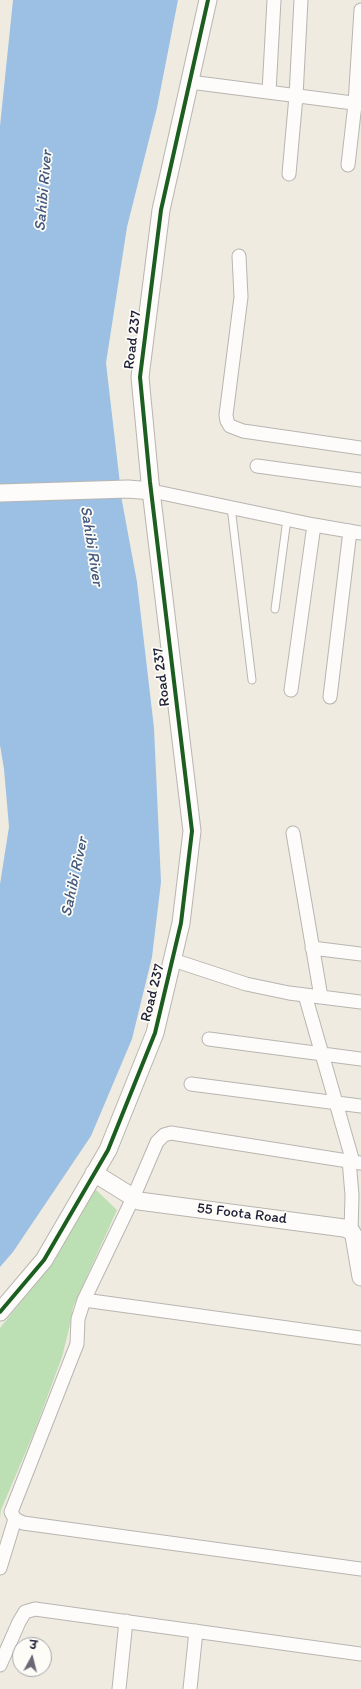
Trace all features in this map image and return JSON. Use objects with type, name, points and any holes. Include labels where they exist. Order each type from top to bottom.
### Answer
[{"type":"street","name":"Road 237","points":[[0,1312],[44,1260],[108,1150],[155,1033],[181,923],[192,831],[140,377],[161,210],[208,0]]},
{"type":"street","points":[[269,92],[274,0]]},
{"type":"street","points":[[289,174],[296,96],[301,0]]},
{"type":"street","points":[[348,165],[358,104],[361,10]]},
{"type":"street","points":[[190,82],[358,104]]},
{"type":"street","points":[[239,256],[241,297],[226,415],[230,426],[243,431],[361,448]]},
{"type":"street","points":[[257,466],[361,480]]},
{"type":"street","points":[[0,493],[128,489],[152,491],[314,525],[356,532],[330,697]]},
{"type":"street","points":[[291,690],[314,525]]},
{"type":"street","points":[[293,833],[321,997]]},
{"type":"street","points":[[312,948],[361,954]]},
{"type":"street","points":[[173,960],[246,984],[305,995],[361,1002]]},
{"type":"street","points":[[305,995],[354,1162],[352,1195],[355,1234],[361,1277]]},
{"type":"street","points":[[209,1039],[361,1059]]},
{"type":"street","points":[[191,1084],[361,1106]]},
{"type":"street","points":[[354,1162],[171,1133],[164,1135],[157,1142],[133,1198],[84,1300],[78,1319],[77,1344],[11,1512],[15,1519],[23,1523],[361,1570]]},
{"type":"street","name":"55 Foota Road","points":[[94,1172],[133,1198],[146,1202],[344,1228],[355,1234]]},
{"type":"street","points":[[84,1300],[361,1338]]},
{"type":"street","points":[[0,1568],[15,1519]]},
{"type":"street","points":[[0,1665],[25,1612],[35,1609],[361,1654]]},
{"type":"street","points":[[119,1689],[126,1621]]},
{"type":"street","points":[[190,1689],[196,1631]]},
{"type":"lane","points":[[231,507],[252,680]]},
{"type":"lane","points":[[274,609],[287,519]]},
{"type":"green space","points":[[94,1188],[117,1210],[73,1307],[62,1357],[35,1430],[1,1510],[0,1518],[0,1328],[55,1260]]},
{"type":"water","name":"Sahibi River","points":[[13,0],[178,0],[157,108],[127,227],[106,363],[122,501],[137,582],[154,728],[161,882],[152,957],[132,1039],[91,1136],[13,1252],[0,1267],[0,884],[9,827],[4,769],[0,745],[0,126]]},
{"type":"cycle path","points":[[0,1312],[44,1260],[108,1150],[155,1033],[181,923],[192,831],[150,482],[140,377],[161,210],[208,0]]}]
